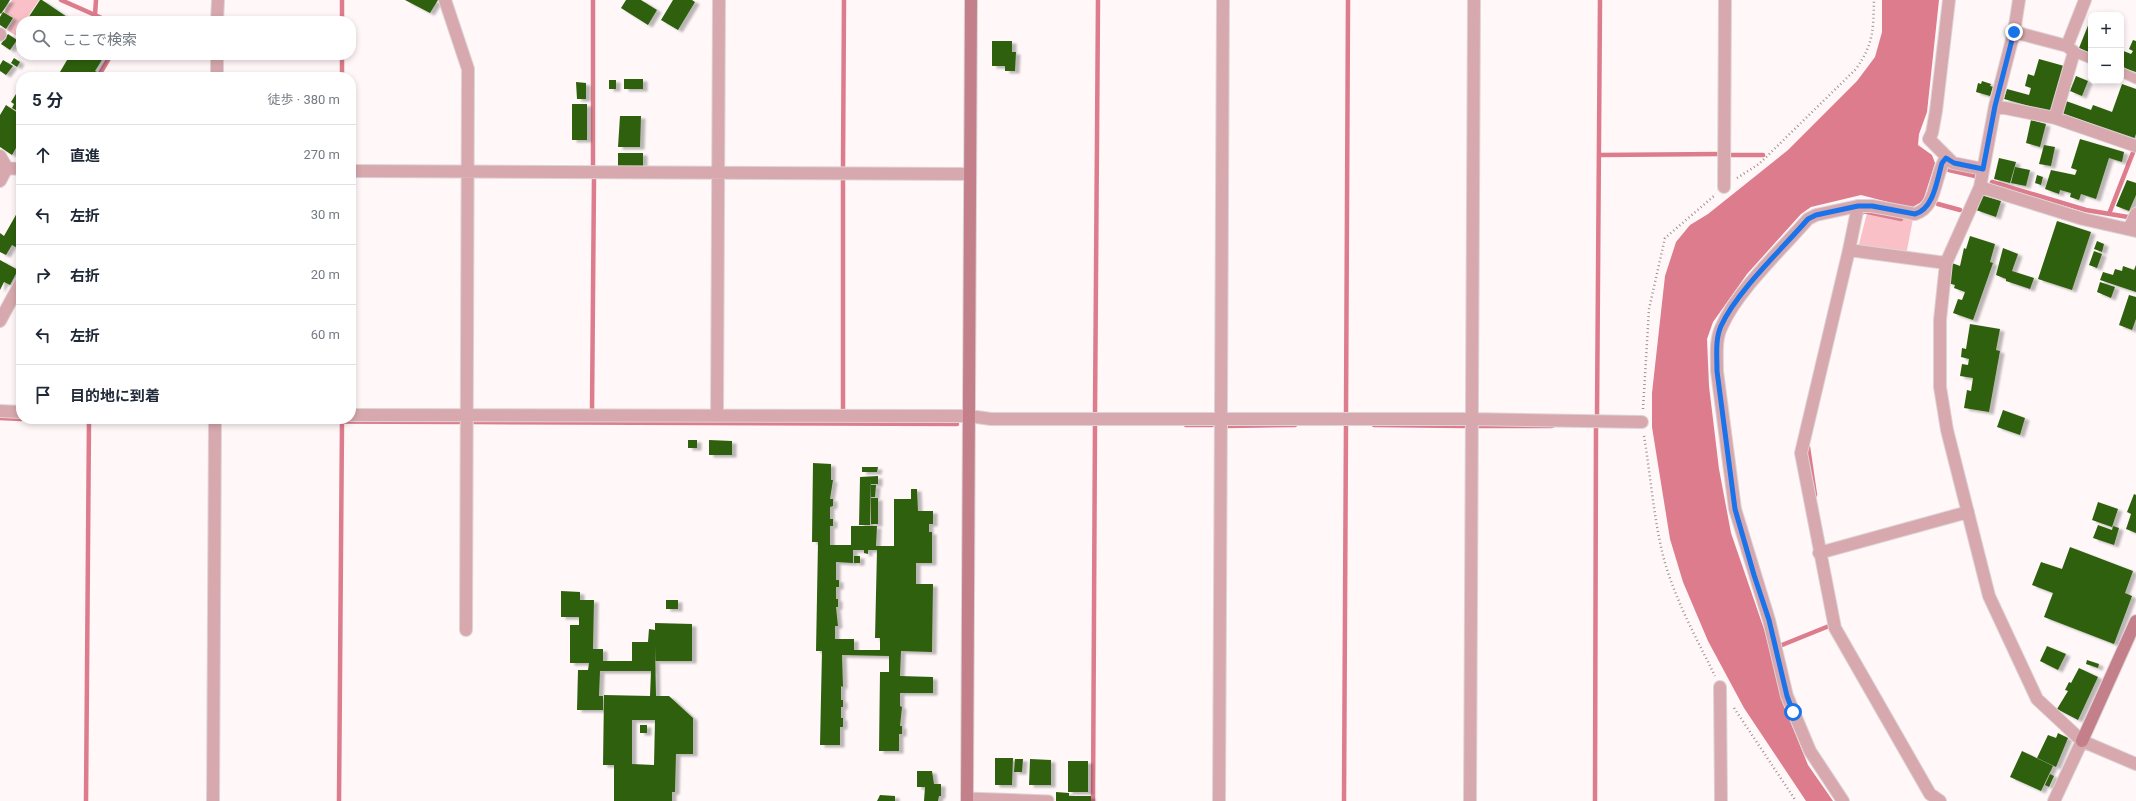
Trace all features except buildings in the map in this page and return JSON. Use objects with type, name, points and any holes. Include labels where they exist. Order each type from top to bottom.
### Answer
[{"type":"street","points":[[217,16],[218,0]]},
{"type":"street","points":[[445,0],[468,68],[466,630]]},
{"type":"street","points":[[717,416],[719,0]]},
{"type":"street","points":[[967,799],[971,0]]},
{"type":"street","points":[[1219,801],[1223,0]]},
{"type":"street","points":[[1470,801],[1474,0]]},
{"type":"street","points":[[1724,187],[1725,0]]},
{"type":"street","points":[[1949,0],[1936,111],[1932,133],[1929,139],[1946,158],[1954,163],[1983,169]]},
{"type":"street","points":[[2019,0],[2014,32],[1995,106],[1980,187],[1946,263],[1940,320],[1940,387],[1947,430],[1989,596],[2037,699],[2082,741],[2136,764]]},
{"type":"street","points":[[2055,118],[2070,49],[2085,0]]},
{"type":"street","points":[[2014,32],[2070,49]]},
{"type":"street","points":[[217,60],[217,72]]},
{"type":"street","points":[[1995,106],[2055,118],[2136,146]]},
{"type":"street","points":[[0,156],[7,168]]},
{"type":"street","points":[[1843,801],[1810,751],[1787,696],[1769,620],[1735,509],[1717,371],[1716,348],[1721,326],[1742,294],[1808,219],[1816,215],[1858,206],[1872,206],[1915,214],[1920,213],[1930,201],[1942,163],[1946,158]]},
{"type":"street","points":[[7,168],[16,169]]},
{"type":"street","points":[[0,181],[7,168]]},
{"type":"street","points":[[356,171],[970,174]]},
{"type":"street","points":[[1980,187],[2083,219],[2133,230],[2136,214]]},
{"type":"street","points":[[1858,206],[1801,453],[1834,628],[1930,794],[1940,801]]},
{"type":"street","points":[[1849,250],[1946,263]]},
{"type":"street","points":[[0,321],[16,291]]},
{"type":"street","points":[[0,411],[16,412]]},
{"type":"street","points":[[356,415],[969,416],[991,419],[1471,419],[1642,422]]},
{"type":"street","points":[[213,801],[215,424]]},
{"type":"street","points":[[1819,553],[1968,512]]},
{"type":"street","points":[[2054,801],[2136,621]]},
{"type":"street","points":[[1720,687],[1720,801]]},
{"type":"lane","points":[[2070,49],[2088,58]]},
{"type":"lane","points":[[2124,73],[2136,79]]},
{"type":"lane","points":[[967,799],[1049,800]]},
{"type":"path","points":[[1720,687],[1681,606],[1661,547],[1642,422],[1649,309],[1665,238],[1724,187],[1759,164],[1856,69],[1867,53],[1873,34],[1874,0]]},
{"type":"path","points":[[1733,706],[1796,801]]},
{"type":"shaded area","points":[[12,0],[39,0],[28,16],[16,16],[16,36],[7,30],[14,18],[4,12]]},
{"type":"shaded area","points":[[1882,0],[1939,0],[1927,112],[1919,134],[1918,145],[1932,155],[1935,163],[1923,201],[1911,208],[1861,195],[1811,207],[1801,214],[1747,274],[1713,322],[1707,339],[1709,386],[1719,469],[1731,533],[1765,632],[1784,706],[1808,765],[1833,801],[1806,801],[1744,708],[1708,641],[1683,582],[1670,539],[1652,427],[1652,393],[1665,276],[1676,242],[1690,225],[1708,214],[1788,150],[1857,81],[1875,57],[1882,32]]},
{"type":"shaded area","points":[[1867,213],[1902,221],[1903,217],[1913,219],[1906,255],[1858,248]]},
{"type":"waterway","points":[[61,0],[95,15]]},
{"type":"waterway","points":[[96,0],[95,15],[97,16]]},
{"type":"waterway","points":[[342,0],[342,16]]},
{"type":"waterway","points":[[593,0],[593,166]]},
{"type":"waterway","points":[[843,167],[844,0]]},
{"type":"waterway","points":[[1095,413],[1098,0]]},
{"type":"waterway","points":[[1346,414],[1348,0]]},
{"type":"waterway","points":[[1597,416],[1600,0]]},
{"type":"waterway","points":[[101,72],[108,60]]},
{"type":"waterway","points":[[342,60],[342,72]]},
{"type":"waterway","points":[[2109,214],[2134,150]]},
{"type":"waterway","points":[[1599,155],[1721,154]]},
{"type":"waterway","points":[[1729,155],[1763,155]]},
{"type":"waterway","points":[[1949,170],[1975,176]]},
{"type":"waterway","points":[[592,411],[594,177]]},
{"type":"waterway","points":[[843,179],[843,412]]},
{"type":"waterway","points":[[1992,182],[2086,210],[2128,217]]},
{"type":"waterway","points":[[1938,204],[1960,210]]},
{"type":"waterway","points":[[1862,213],[1863,211],[1901,219]]},
{"type":"waterway","points":[[0,418],[16,419]]},
{"type":"waterway","points":[[356,422],[459,422]]},
{"type":"waterway","points":[[474,422],[957,424]]},
{"type":"waterway","points":[[1344,801],[1346,422]]},
{"type":"waterway","points":[[1093,801],[1095,423]]},
{"type":"waterway","points":[[86,801],[89,424]]},
{"type":"waterway","points":[[339,801],[342,424]]},
{"type":"waterway","points":[[1186,425],[1212,425]]},
{"type":"waterway","points":[[1227,426],[1295,425]]},
{"type":"waterway","points":[[1374,425],[1464,426]]},
{"type":"waterway","points":[[1595,801],[1596,425]]},
{"type":"waterway","points":[[1479,426],[1552,426]]},
{"type":"waterway","points":[[1808,447],[1815,495]]},
{"type":"waterway","points":[[1782,645],[1829,626]]},
{"type":"route","points":[[1793,712],[1787,696],[1773,634],[1735,509],[1717,371],[1716,348],[1721,326],[1742,294],[1808,219],[1816,215],[1858,206],[1872,206],[1915,214],[1920,213],[1930,201],[1942,163],[1946,158],[1954,163],[1983,169],[1995,106],[2014,32]]}]
